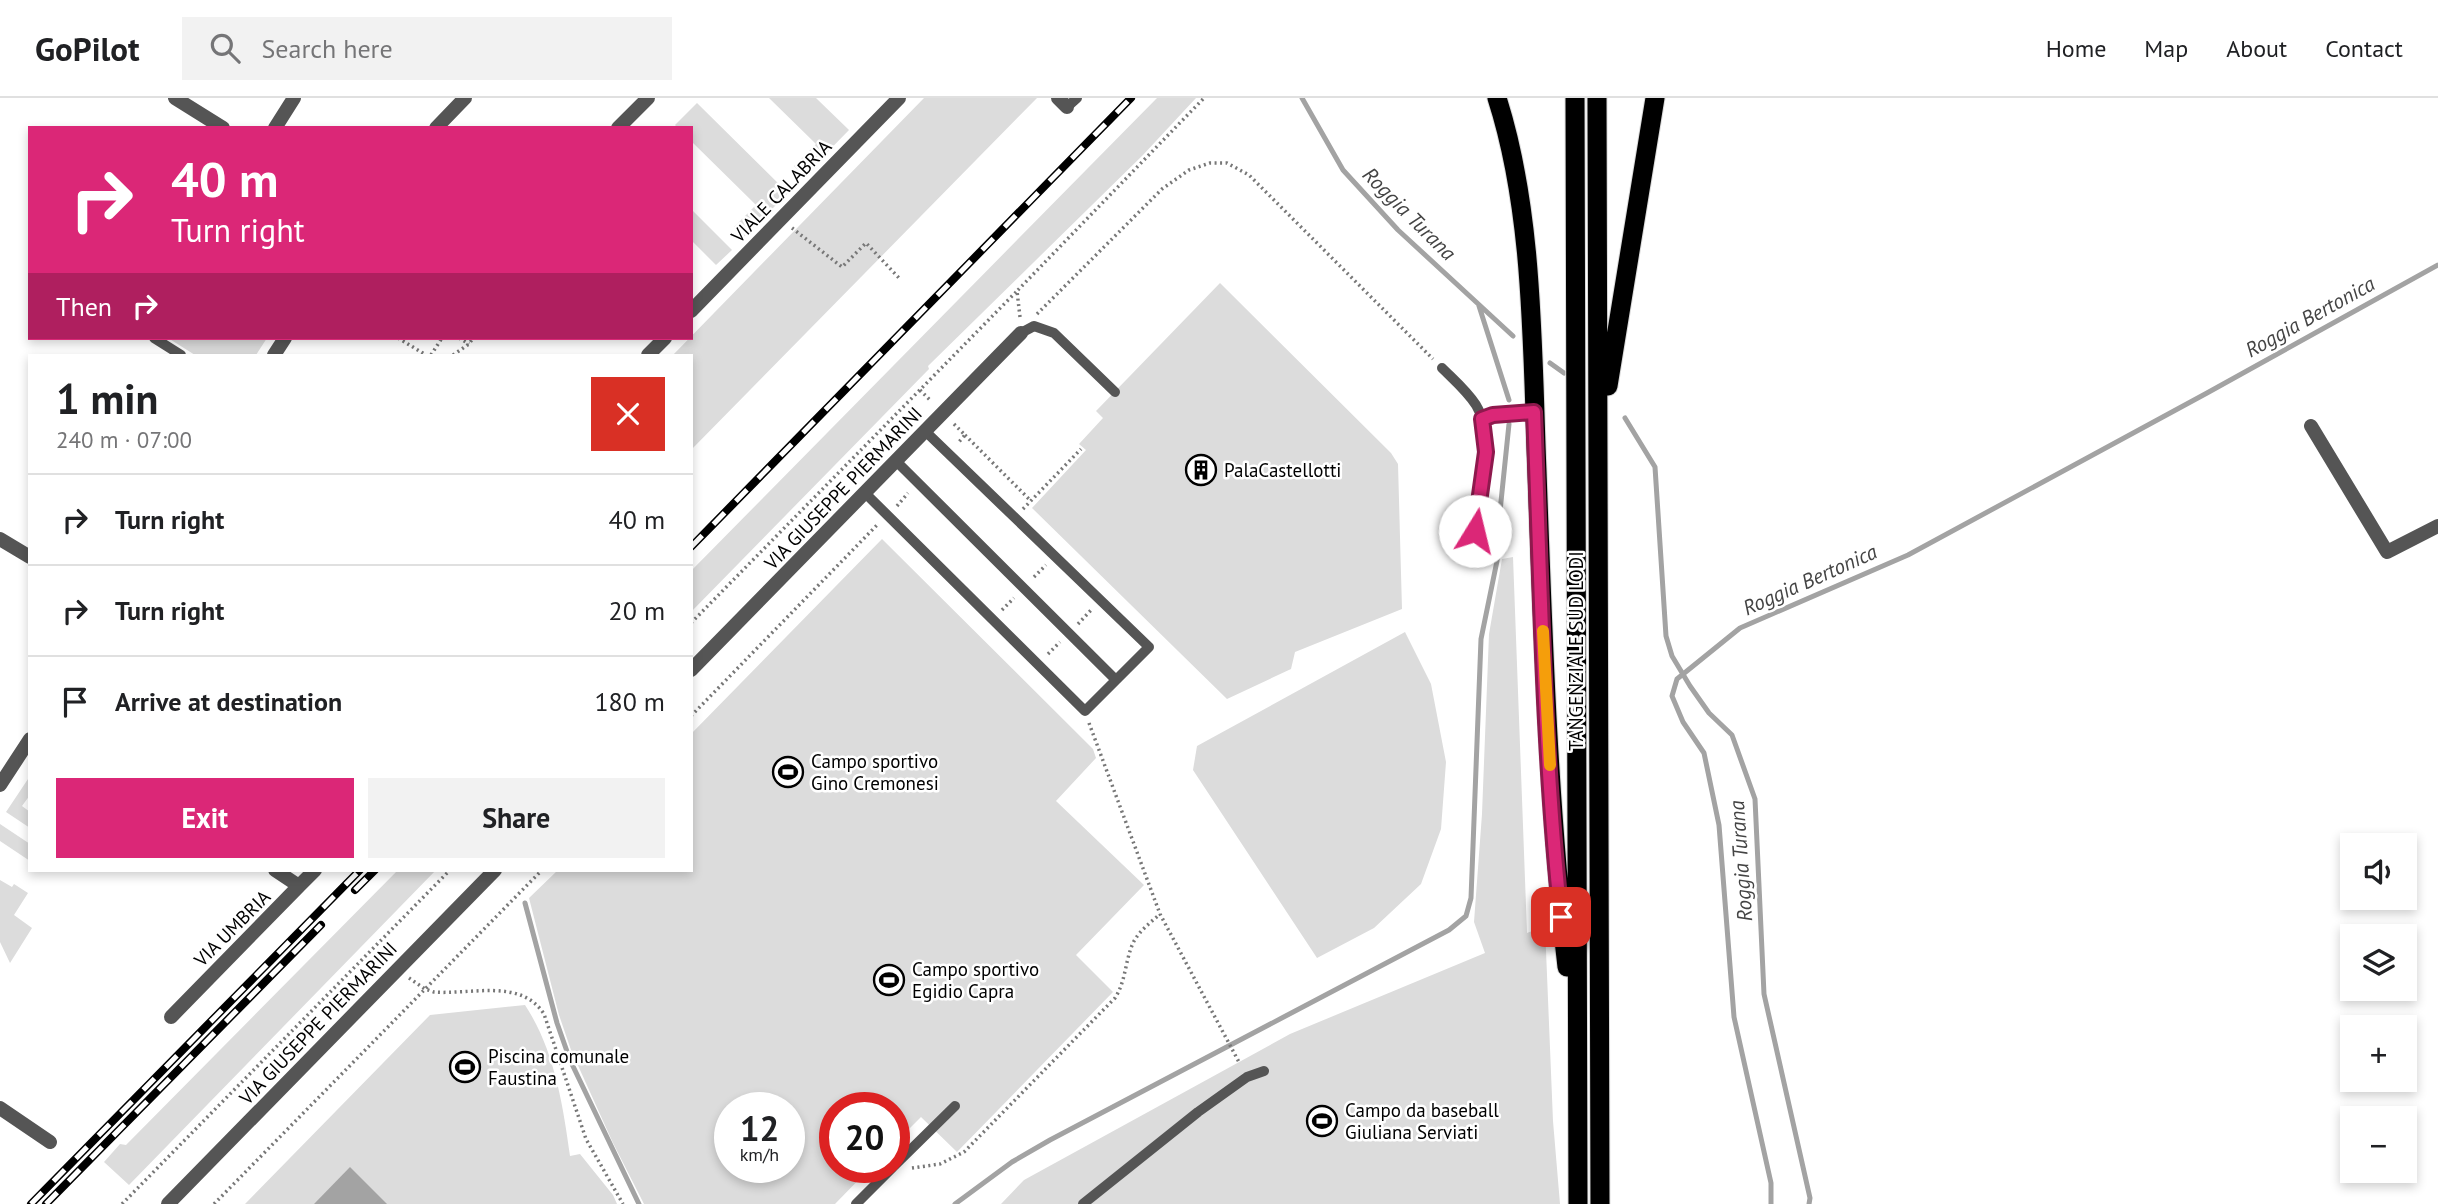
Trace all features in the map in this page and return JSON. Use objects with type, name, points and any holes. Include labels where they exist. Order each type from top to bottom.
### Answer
[{"type":"highway","points":[[1497,98],[1516,178],[1524,233],[1556,867],[1577,1066]]},
{"type":"highway","name":"TANGENZIALE SUD LODI","points":[[1575,98],[1578,1204]]},
{"type":"highway","name":"TANGENZIALE SUD LODI","points":[[1597,98],[1600,1204]]},
{"type":"highway","points":[[1599,442],[1655,98]]},
{"type":"street","points":[[175,98],[220,126]]},
{"type":"street","points":[[276,126],[294,98]]},
{"type":"street","points":[[438,126],[465,98]]},
{"type":"street","points":[[620,126],[648,98]]},
{"type":"street","name":"VIALE CALABRIA","points":[[693,309],[899,98]]},
{"type":"street","name":"VIA GIUSEPPE PIERMARINI","points":[[693,668],[1021,333]]},
{"type":"street","points":[[649,354],[663,340]]},
{"type":"street","points":[[2311,426],[2387,552],[2438,526]]},
{"type":"street","points":[[0,539],[28,556]]},
{"type":"street","points":[[0,785],[28,742]]},
{"type":"street","name":"VIA UMBRIA","points":[[171,1017],[299,886],[278,872]]},
{"type":"street","points":[[299,886],[313,872]]},
{"type":"street","name":"VIA GIUSEPPE PIERMARINI","points":[[167,1204],[493,872]]},
{"type":"street","points":[[0,1108],[50,1142]]},
{"type":"lane","points":[[1021,333],[1034,326],[1054,333],[1115,392]]},
{"type":"lane","points":[[157,340],[179,354]]},
{"type":"lane","points":[[1442,368],[1466,392],[1482,419],[1486,452],[1475,531]]},
{"type":"lane","points":[[1482,419],[1493,415],[1534,412]]},
{"type":"lane","points":[[865,493],[1085,711],[1149,647],[925,431]]},
{"type":"lane","points":[[896,461],[1116,680]]},
{"type":"lane","points":[[1083,1204],[1198,1112],[1247,1077],[1264,1071]]},
{"type":"lane","points":[[910,1150],[955,1106]]},
{"type":"lane","points":[[856,1204],[877,1183]]},
{"type":"path","points":[[693,622],[1204,98]]},
{"type":"path","points":[[1021,333],[1044,305],[1163,188],[1189,170],[1210,163],[1227,163],[1249,175],[1442,368]]},
{"type":"path","points":[[780,220],[842,267],[866,243],[899,278]]},
{"type":"path","points":[[1017,291],[1021,333]]},
{"type":"path","points":[[401,340],[424,354]]},
{"type":"path","points":[[462,340],[469,344]]},
{"type":"path","points":[[454,354],[472,340]]},
{"type":"path","points":[[920,390],[1031,501]]},
{"type":"path","points":[[948,453],[965,435]]},
{"type":"path","points":[[1015,517],[1081,449]]},
{"type":"path","points":[[693,714],[918,483]]},
{"type":"path","points":[[1085,711],[1099,755],[1160,914],[1233,1051]]},
{"type":"path","points":[[122,1204],[448,872]]},
{"type":"path","points":[[214,1204],[539,872]]},
{"type":"path","points":[[910,1166],[940,1164],[964,1152],[1115,998],[1121,988],[1133,944],[1140,931],[1160,914]]},
{"type":"path","points":[[398,969],[425,989],[442,992],[520,993],[538,1004],[544,1014],[586,1139],[623,1204]]},
{"type":"shaded area","points":[[769,98],[816,98],[849,130],[804,176],[794,166],[816,144]]},
{"type":"shaded area","points":[[924,98],[1037,98],[693,448],[693,354],[674,354],[688,340],[693,340],[693,335]]},
{"type":"shaded area","points":[[1157,98],[1196,98],[1143,155],[928,366],[929,369],[693,610],[693,569]]},
{"type":"shaded area","points":[[697,103],[788,193],[744,237],[734,227],[756,205],[693,143],[693,126],[675,125]]},
{"type":"shaded area","points":[[693,211],[732,250],[716,265],[693,242]]},
{"type":"shaded area","points":[[1220,283],[1391,453],[1398,464],[1402,609],[1295,652],[1291,669],[1227,699],[1032,508],[1086,450],[1079,444],[1103,418],[1096,411]]},
{"type":"shaded area","points":[[171,340],[266,340],[257,354],[193,354]]},
{"type":"shaded area","points":[[882,539],[1093,749],[1096,758],[1056,801],[1144,885],[1076,955],[1113,992],[957,1152],[921,1117],[910,1128],[910,1092],[819,1092],[819,1183],[855,1183],[835,1204],[644,1204],[571,1050],[559,1015],[529,898],[556,872],[693,872],[693,732]]},
{"type":"shaded area","name":"Campo da baseball Giuliana Serviati","points":[[1513,557],[1527,933],[1545,926],[1553,1121],[1560,1204],[1001,1204],[1024,1180],[1290,1034],[1485,953],[1474,922],[1482,814],[1489,634],[1502,559]]},
{"type":"shaded area","points":[[1405,632],[1431,684],[1446,762],[1441,829],[1421,884],[1374,928],[1317,958],[1193,770],[1197,746]]},
{"type":"shaded area","points":[[28,779],[28,798],[22,806],[28,810],[28,827],[6,812]]},
{"type":"shaded area","points":[[0,824],[28,843],[28,860],[0,841]]},
{"type":"shaded area","points":[[396,872],[434,872],[129,1185],[104,1162],[120,1144],[126,1145]]},
{"type":"shaded area","points":[[0,880],[12,887],[14,884],[28,893],[14,915],[32,928],[10,963],[0,942]]},
{"type":"shaded area","name":"Piscina comunale Faustina","points":[[525,1005],[543,1040],[556,1077],[570,1156],[580,1154],[613,1195],[617,1204],[245,1204],[430,1015]]},
{"type":"shaded area","points":[[350,1167],[387,1204],[314,1204]]},
{"type":"waterway","name":"Roggia Turana","points":[[1302,98],[1343,170],[1398,230],[1513,336]]},
{"type":"waterway","name":"Roggia Bertonica","points":[[1771,1204],[1771,1183],[1734,1017],[1719,825],[1704,753],[1683,722],[1672,696],[1677,679],[1740,628],[1908,555],[2438,265]]},
{"type":"waterway","points":[[1479,306],[1509,400]]},
{"type":"waterway","name":"Roggia Turana","points":[[1550,363],[1564,373]]},
{"type":"waterway","name":"Roggia Turana","points":[[1625,418],[1655,467],[1666,636],[1672,656],[1709,713],[1732,735],[1755,799],[1764,994],[1810,1198],[1809,1204]]},
{"type":"waterway","points":[[955,1204],[1012,1162],[1050,1140],[1449,930],[1466,916],[1471,898],[1481,639],[1497,561],[1509,424]]},
{"type":"waterway","points":[[525,903],[557,1023],[570,1060],[639,1204]]},
{"type":"railway","points":[[693,545],[1131,98]]},
{"type":"railway","points":[[31,1204],[358,872]]},
{"type":"railway","points":[[355,890],[373,872]]},
{"type":"railway","points":[[46,1204],[321,925]]},
{"type":"slow traffic","points":[[1543,631],[1550,765]]},
{"type":"place","name":"PalaCastellotti","points":[[1201,470]]},
{"type":"place","name":"Campo sportivo Gino Cremonesi","points":[[788,772]]},
{"type":"place","name":"Campo sportivo Egidio Capra","points":[[889,980]]},
{"type":"place","name":"Piscina comunale Faustina","points":[[465,1067]]},
{"type":"place","name":"Campo da baseball Giuliana Serviati","points":[[1322,1121]]},
{"type":"route","points":[[1475,531],[1485,472],[1486,436],[1482,419],[1493,415],[1534,412],[1545,688],[1561,917]]}]
